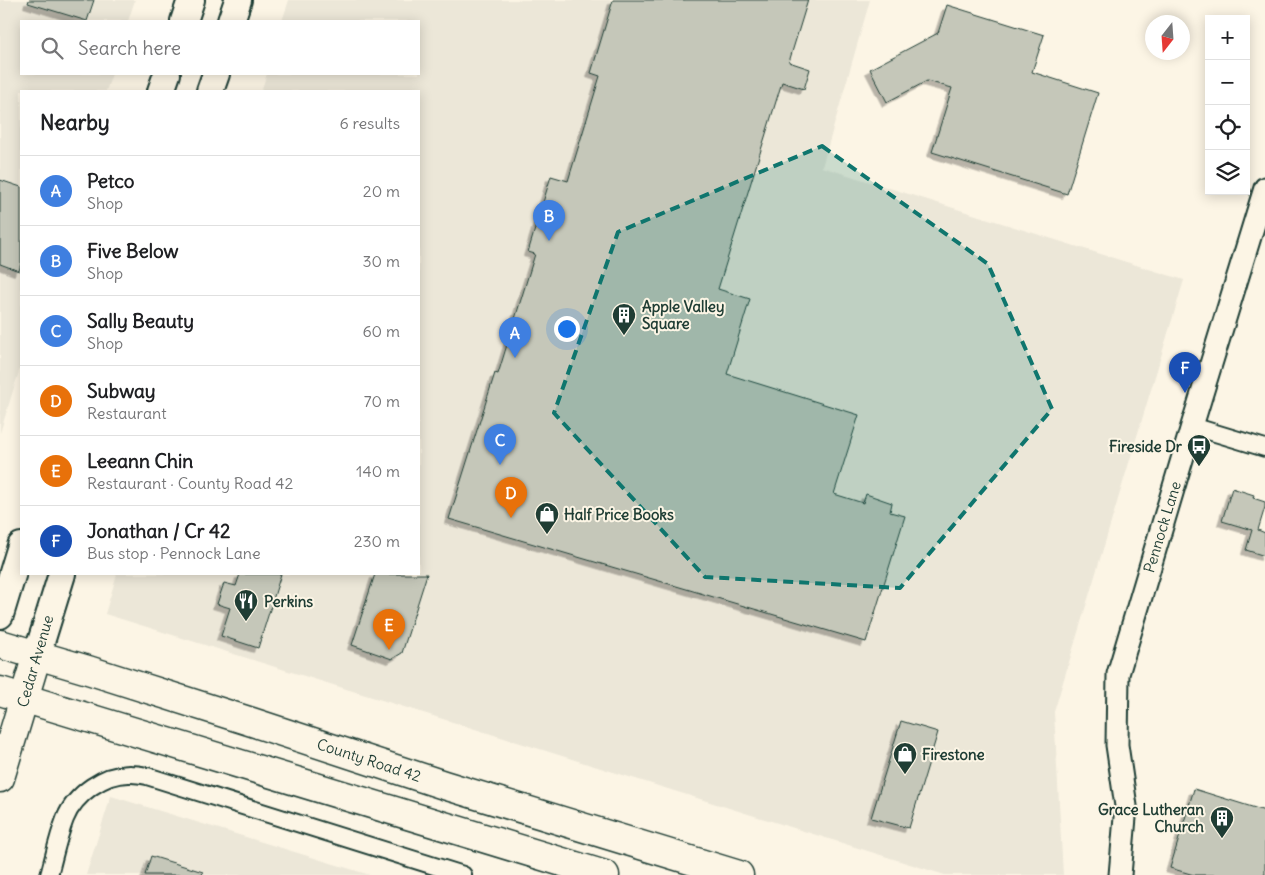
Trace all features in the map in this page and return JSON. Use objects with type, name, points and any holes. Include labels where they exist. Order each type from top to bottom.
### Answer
[{"type":"highway","name":"County Road 42","points":[[0,644],[252,722],[444,785],[739,875]]},
{"type":"highway","name":"Cedar Avenue","points":[[0,778],[12,695],[37,655]]},
{"type":"highway","points":[[12,695],[605,875]]},
{"type":"main road","points":[[184,20],[191,0]]},
{"type":"main road","points":[[232,20],[238,0]]},
{"type":"main road","points":[[161,90],[167,75]]},
{"type":"main road","points":[[210,90],[216,75]]},
{"type":"main road","points":[[0,615],[20,549]]},
{"type":"main road","name":"Cedar Avenue","points":[[37,655],[62,575]]},
{"type":"street","name":"Pennock Lane","points":[[1120,875],[1126,806],[1118,745],[1118,674],[1265,188]]},
{"type":"street","points":[[1192,426],[1265,448]]},
{"type":"street","points":[[49,875],[65,818],[83,793],[97,783],[115,776],[131,774],[146,776],[463,875]]},
{"type":"highlighted area","points":[[822,146],[988,264],[1052,409],[900,588],[705,577],[554,413],[618,232]]},
{"type":"shaded area","points":[[0,0],[135,0],[128,20],[20,20],[20,75],[112,75],[106,90],[20,90],[20,368],[0,433]]},
{"type":"shaded area","points":[[289,0],[870,0],[822,167],[1184,280],[1054,712],[1063,875],[945,875],[105,614],[117,575],[420,575],[420,90],[261,90],[267,75],[420,75],[420,20],[282,20]]},
{"type":"shaded area","points":[[111,796],[370,875],[86,875]]},
{"type":"building","points":[[29,0],[94,0],[87,20],[28,3]]},
{"type":"building","name":"Apple Valley Square","points":[[613,0],[808,0],[789,62],[810,69],[804,89],[782,82],[718,289],[750,299],[727,374],[859,415],[834,494],[863,503],[866,494],[892,503],[890,512],[905,516],[866,642],[449,519],[495,373],[498,374],[535,254],[528,252],[551,176],[568,181],[600,76],[591,73]]},
{"type":"building","points":[[947,5],[1044,35],[1032,72],[1098,93],[1067,194],[932,152],[952,88],[927,81],[887,102],[870,69],[938,33]]},
{"type":"building","points":[[0,180],[20,187],[19,271],[0,264]]},
{"type":"building","points":[[1232,488],[1254,495],[1253,498],[1265,502],[1258,530],[1265,533],[1265,556],[1246,550],[1252,530],[1222,521]]},
{"type":"building","points":[[427,574],[402,653],[392,659],[352,645],[375,575]]},
{"type":"building","name":"Perkins","points":[[240,575],[281,575],[258,648],[221,636],[230,608],[217,604],[224,583],[236,586]]},
{"type":"building","name":"Firestone","points":[[901,721],[938,732],[909,828],[871,818]]},
{"type":"building","name":"Grace Lutheran Church","points":[[1194,789],[1265,811],[1265,875],[1194,875],[1170,868]]},
{"type":"building","points":[[151,856],[203,872],[202,875],[145,875]]},
{"type":"place","name":"Five Below","points":[[549,241]]},
{"type":"place","name":"Apple Valley Square","points":[[624,336]]},
{"type":"place","name":"Petco","points":[[515,358]]},
{"type":"place","name":"Jonathan / Cr 42","points":[[1185,393]]},
{"type":"place","name":"Sally Beauty","points":[[500,465]]},
{"type":"place","name":"Fireside Dr","points":[[1199,467]]},
{"type":"place","name":"Subway","points":[[511,518]]},
{"type":"place","name":"Half Price Books","points":[[547,535]]},
{"type":"place","name":"Perkins","points":[[246,622]]},
{"type":"place","name":"Leeann Chin","points":[[389,650]]},
{"type":"place","name":"Firestone","points":[[905,775]]},
{"type":"place","name":"Grace Lutheran Church","points":[[1222,839]]}]
